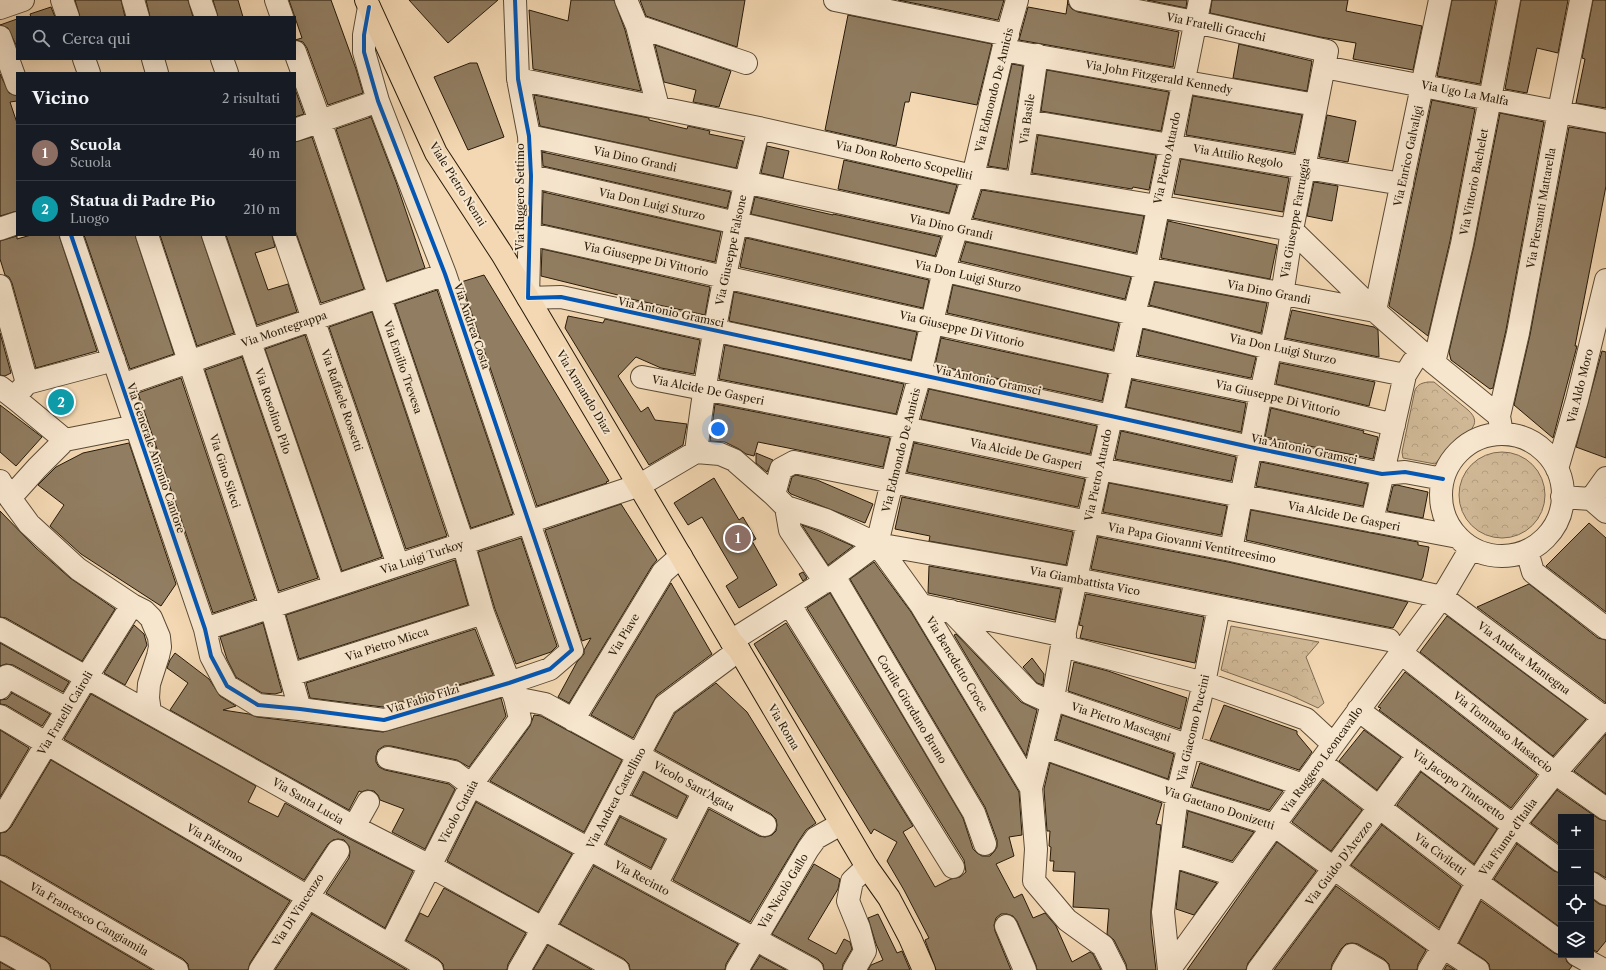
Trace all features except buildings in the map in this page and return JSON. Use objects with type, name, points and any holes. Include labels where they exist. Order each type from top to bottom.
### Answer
[{"type":"main road","name":"Viale Pietro Nenni","points":[[367,4],[436,153],[502,254],[528,298]]},
{"type":"main road","name":"Via Armando Diaz","points":[[528,298],[640,485]]},
{"type":"main road","name":"Via Roma","points":[[640,485],[867,866],[890,898],[924,970]]},
{"type":"street","points":[[0,8],[23,0]]},
{"type":"street","points":[[62,0],[68,16]]},
{"type":"street","points":[[132,0],[138,16]]},
{"type":"street","points":[[200,0],[206,16]]},
{"type":"street","points":[[276,0],[282,16]]},
{"type":"street","name":"Via Ruggero Settimo","points":[[515,0],[518,79],[529,136],[531,176],[528,298]]},
{"type":"street","points":[[626,0],[637,26],[658,107]]},
{"type":"street","name":"Via John Fitzgerald Kennedy","points":[[835,0],[1005,43],[1037,55],[1316,105]]},
{"type":"street","name":"Via Edmondo De Amicis","points":[[877,544],[905,428],[920,375],[944,270],[973,176],[1005,43],[1017,0]]},
{"type":"street","name":"Via Fratelli Gracchi","points":[[1080,0],[1195,22],[1326,59]]},
{"type":"street","name":"Via Pietro Attardo","points":[[1115,970],[1104,946],[1067,920],[1034,881],[1036,849],[1031,788],[1052,701],[1076,579],[1122,365],[1146,268],[1157,206],[1200,0]]},
{"type":"street","name":"Via Enrico Galvaligi","points":[[1375,311],[1440,0]]},
{"type":"street","name":"Via Vittorio Bachelet","points":[[1372,521],[1405,375],[1427,357],[1462,244],[1509,0]]},
{"type":"street","name":"Via Piersanti Mattarella","points":[[1500,425],[1558,111],[1581,0]]},
{"type":"street","name":"Via Andrea Costa","points":[[367,4],[364,52],[378,101],[446,274],[572,650]]},
{"type":"street","points":[[637,26],[746,63]]},
{"type":"street","points":[[0,37],[16,81]]},
{"type":"street","name":"Via Emilio Trevesa","points":[[296,55],[320,121],[463,544],[483,613],[512,691]]},
{"type":"street","name":"Via Basile","points":[[1018,182],[1037,55]]},
{"type":"street","name":"Via Ugo La Malfa","points":[[1326,59],[1422,85],[1606,121]]},
{"type":"street","name":"Via Giuseppe Farruggia","points":[[1231,550],[1250,447],[1282,295],[1292,230],[1326,59]]},
{"type":"street","points":[[84,60],[89,72]]},
{"type":"street","points":[[153,60],[157,72]]},
{"type":"street","points":[[222,60],[227,72]]},
{"type":"street","name":"Via Don Roberto Scopelliti","points":[[518,79],[759,128],[973,176],[1018,182],[1292,230]]},
{"type":"street","points":[[296,130],[378,101]]},
{"type":"street","name":"Via Attilio Regolo","points":[[1027,121],[1402,184]]},
{"type":"street","name":"Via Giuseppe Falsone","points":[[696,452],[703,389],[714,330],[745,183],[759,128]]},
{"type":"street","name":"Via Dino Grandi","points":[[529,136],[1146,268],[1282,295],[1375,311]]},
{"type":"street","name":"Via Don Luigi Sturzo","points":[[531,176],[1134,314],[1270,348],[1405,375]]},
{"type":"street","points":[[0,229],[16,223]]},
{"type":"street","points":[[1292,230],[1375,311],[1500,425],[1527,440],[1544,452],[1557,469],[1563,487],[1562,507],[1556,525],[1544,540],[1527,551],[1509,556],[1489,555],[1464,543],[1446,520],[1441,500],[1443,479],[1452,460],[1467,445],[1500,425]]},
{"type":"street","name":"Via Giuseppe Di Vittorio","points":[[530,234],[726,276],[1122,365],[1261,393],[1394,425]]},
{"type":"street","name":"Via Generale Antonio Cantore","points":[[71,236],[106,362],[122,385],[129,428],[205,629],[210,656],[226,686]]},
{"type":"street","name":"Via Gino Sileci","points":[[147,236],[271,607],[300,709]]},
{"type":"street","name":"Via Rosolino Pilo","points":[[213,236],[334,586]]},
{"type":"street","name":"Via Raffaele Rossetti","points":[[284,236],[398,565]]},
{"type":"street","name":"Via Montegrappa","points":[[122,385],[446,274]]},
{"type":"street","name":"Via Aldo Moro","points":[[1557,469],[1577,400],[1606,280]]},
{"type":"street","points":[[0,286],[23,386],[62,444]]},
{"type":"street","name":"Via Antonio Gramsci","points":[[528,298],[561,297],[1250,447],[1382,474],[1405,472],[1443,479]]},
{"type":"street","points":[[0,387],[23,386],[106,362]]},
{"type":"street","name":"Via Alcide De Gasperi","points":[[642,377],[905,428],[1241,497],[1372,521],[1464,543]]},
{"type":"street","points":[[129,428],[62,444],[37,468],[5,490],[29,524],[78,569],[132,605],[144,611],[151,618],[159,637],[158,656],[149,684],[148,698],[150,712]]},
{"type":"street","points":[[640,485],[696,452]]},
{"type":"street","name":"Via Giambattista Vico","points":[[696,452],[720,454],[734,460],[780,501],[826,520],[877,544],[1076,579],[1219,607],[1395,647]]},
{"type":"street","name":"Via Papa Giovanni Ventitreesimo","points":[[780,501],[781,469],[794,462],[1231,550],[1442,597]]},
{"type":"street","points":[[1562,497],[1599,505],[1606,478]]},
{"type":"street","name":"Via Luigi Turkoy","points":[[205,629],[640,485]]},
{"type":"street","points":[[780,501],[790,530],[829,579]]},
{"type":"street","name":"Via Ruggero Leoncavallo","points":[[1169,970],[1358,710],[1395,647],[1442,597],[1464,543]]},
{"type":"street","points":[[735,645],[790,604],[829,579],[877,544]]},
{"type":"street","name":"Via Benedetto Croce","points":[[877,544],[921,605],[1031,788]]},
{"type":"street","points":[[1527,551],[1533,572],[1606,628]]},
{"type":"street","name":"Via Piave","points":[[573,720],[663,572],[681,556]]},
{"type":"street","name":"Cortile Giordano Bruno","points":[[829,579],[974,813],[985,844]]},
{"type":"street","name":"Via Andrea Mantegna","points":[[1442,597],[1605,717]]},
{"type":"street","points":[[790,604],[953,867]]},
{"type":"street","name":"Via Fratelli Cairoli","points":[[0,821],[67,709],[132,605]]},
{"type":"street","points":[[921,605],[951,611],[1064,640],[1204,683],[1306,719],[1334,744]]},
{"type":"street","name":"Via Giacomo Puccini","points":[[1169,970],[1163,912],[1177,795],[1204,683],[1219,607]]},
{"type":"street","name":"Via Pietro Mascagni","points":[[951,611],[1030,693],[1189,745],[1303,785]]},
{"type":"street","name":"Via Pietro Micca","points":[[290,675],[483,613]]},
{"type":"street","name":"Via Santa Lucia","points":[[0,629],[354,827],[543,927],[618,970]]},
{"type":"street","name":"Via Andrea Castellino","points":[[519,970],[589,849],[665,705],[735,645]]},
{"type":"street","name":"Via Tommaso Masaccio","points":[[1395,647],[1555,773],[1606,809]]},
{"type":"street","name":"Via Fabio Filzi","points":[[226,686],[258,705],[384,720],[512,691],[550,669],[572,650]]},
{"type":"street","points":[[0,688],[7,676],[67,709]]},
{"type":"street","name":"Vicolo Sant'Agata","points":[[512,691],[545,704],[765,825]]},
{"type":"street","name":"Vicolo Cutaia","points":[[390,945],[471,786],[520,719],[512,691]]},
{"type":"street","name":"Via Jacopo Tintoretto","points":[[1358,710],[1558,859]]},
{"type":"street","name":"Via Palermo","points":[[0,716],[432,970]]},
{"type":"street","name":"Via Fiume d'Italia","points":[[1428,970],[1443,947],[1477,882],[1514,826],[1555,773],[1605,717]]},
{"type":"street","name":"Via Gaetano Donizetti","points":[[1041,747],[1177,795],[1274,825],[1443,947],[1478,970]]},
{"type":"street","name":"Via Guido D'Arezzo","points":[[1258,970],[1335,869],[1418,755]]},
{"type":"street","name":"Via Recinto","points":[[388,758],[454,772],[471,786],[812,970]]},
{"type":"street","name":"Via Civiletti","points":[[1320,762],[1477,882],[1558,941]]},
{"type":"street","points":[[656,886],[704,791]]},
{"type":"street","points":[[615,800],[682,834]]},
{"type":"street","points":[[354,827],[368,802]]},
{"type":"street","name":"Via Nicolò Gallo","points":[[737,970],[808,849],[816,838],[842,824]]},
{"type":"street","name":"Via Di Vincenzo","points":[[260,970],[306,897],[338,851]]},
{"type":"street","points":[[1170,855],[1237,876]]},
{"type":"street","points":[[854,970],[865,951],[859,928],[848,901],[852,881],[867,866]]},
{"type":"street","name":"Via Francesco Cangiamila","points":[[0,867],[177,970]]},
{"type":"street","points":[[1594,885],[1606,894]]},
{"type":"street","points":[[1006,926],[1026,970]]},
{"type":"street","points":[[0,948],[39,970]]},
{"type":"street","points":[[1343,970],[1352,955],[1378,970]]},
{"type":"street","points":[[1582,958],[1604,970]]},
{"type":"green space","points":[[1434,382],[1468,410],[1473,415],[1475,420],[1472,429],[1456,442],[1435,464],[1403,458],[1402,452],[1415,390],[1420,384]]},
{"type":"green space","points":[[1494,452],[1510,452],[1519,455],[1533,464],[1542,478],[1545,487],[1545,503],[1542,512],[1533,526],[1519,535],[1510,538],[1494,538],[1478,531],[1471,526],[1466,519],[1459,503],[1459,487],[1466,471],[1471,464],[1478,459]]},
{"type":"green space","points":[[1231,626],[1319,642],[1306,657],[1324,703],[1318,708],[1288,694],[1221,670]]},
{"type":"cycle path","points":[[515,0],[518,79],[529,136],[531,176],[528,298],[561,297],[1250,447],[1382,474],[1405,472],[1443,479]]},
{"type":"cycle path","points":[[71,236],[205,629],[211,656],[227,686],[258,705],[384,720],[509,683],[550,669],[572,650],[445,274],[378,101],[364,52],[364,35],[369,7]]},
{"type":"place","name":"Statua di Padre Pio","points":[[61,402]]},
{"type":"place","name":"Scuola","points":[[738,538]]}]
